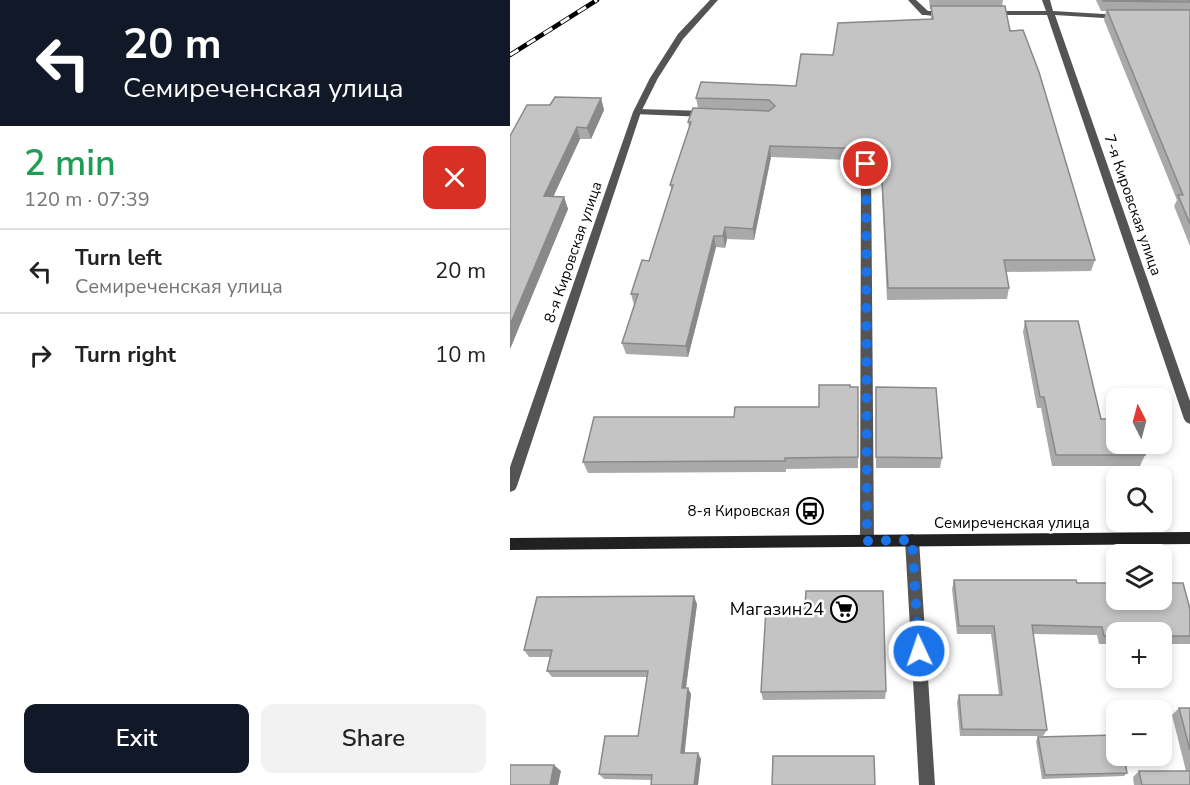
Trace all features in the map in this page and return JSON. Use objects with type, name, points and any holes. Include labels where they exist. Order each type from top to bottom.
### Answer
[{"type":"main road","name":"Семиреченская улица","points":[[510,544],[1190,538]]},
{"type":"street","name":"8-я Кировская улица","points":[[510,486],[637,112],[681,36],[714,0]]},
{"type":"street","points":[[912,0],[925,13],[959,13]]},
{"type":"street","name":"7-я Кировская улица","points":[[1046,0],[1190,419]]},
{"type":"street","points":[[982,13],[1052,13],[1131,17]]},
{"type":"street","points":[[637,112],[715,115]]},
{"type":"street","points":[[866,164],[867,541]]},
{"type":"street","points":[[912,540],[927,785]]},
{"type":"building","points":[[1190,0],[1190,2],[1103,1]]},
{"type":"building","points":[[931,6],[1005,6],[1010,31],[1023,30],[1039,72],[1095,260],[1004,260],[1009,288],[888,288],[881,162],[877,162],[876,149],[770,146],[753,229],[725,227],[723,236],[714,236],[686,346],[622,343],[638,294],[631,294],[642,260],[649,261],[673,185],[670,185],[691,122],[688,122],[693,108],[769,111],[775,106],[769,100],[696,98],[701,82],[796,86],[801,54],[833,55],[838,23],[933,19]]},
{"type":"building","points":[[1107,10],[1190,10],[1190,224],[1178,195],[1183,195]]},
{"type":"building","points":[[555,97],[601,98],[587,128],[577,127],[544,196],[564,197],[510,325],[510,136],[527,105],[550,105]]},
{"type":"building","points":[[1025,321],[1078,321],[1101,419],[1106,419],[1106,454],[1145,455],[1056,455],[1044,397],[1040,397]]},
{"type":"building","points":[[819,385],[858,387],[858,457],[785,458],[785,461],[583,462],[594,417],[734,417],[735,407],[819,407]]},
{"type":"building","points":[[876,387],[936,388],[942,458],[876,457]]},
{"type":"building","points":[[954,580],[1076,580],[1077,583],[1106,583],[1106,610],[1172,610],[1172,583],[1183,583],[1190,609],[1190,636],[1172,636],[1172,622],[1106,622],[1106,636],[1104,636],[1102,627],[1032,625],[1047,730],[962,729],[959,695],[1002,695],[994,626],[959,626]]},
{"type":"building","points":[[806,591],[883,591],[886,691],[761,692],[766,609],[805,608]]},
{"type":"building","points":[[694,596],[682,688],[688,688],[681,753],[698,753],[694,785],[651,785],[652,775],[599,774],[605,736],[638,736],[648,671],[547,671],[552,650],[524,650],[537,597]]},
{"type":"building","points":[[1179,708],[1190,708],[1190,750]]},
{"type":"building","points":[[1106,735],[1106,766],[1126,766],[1127,773],[1045,775],[1038,737]]},
{"type":"building","points":[[773,756],[874,756],[875,785],[772,785]]},
{"type":"building","points":[[510,765],[554,765],[550,785],[510,785]]},
{"type":"building","points":[[1139,771],[1190,771],[1190,785],[1142,785]]},
{"type":"railway","points":[[510,55],[597,0]]},
{"type":"place","name":"8-я Кировская","points":[[810,511]]},
{"type":"place","name":"Магазин24","points":[[844,609]]},
{"type":"route","points":[[866,164],[867,541],[912,540],[919,651]]}]
